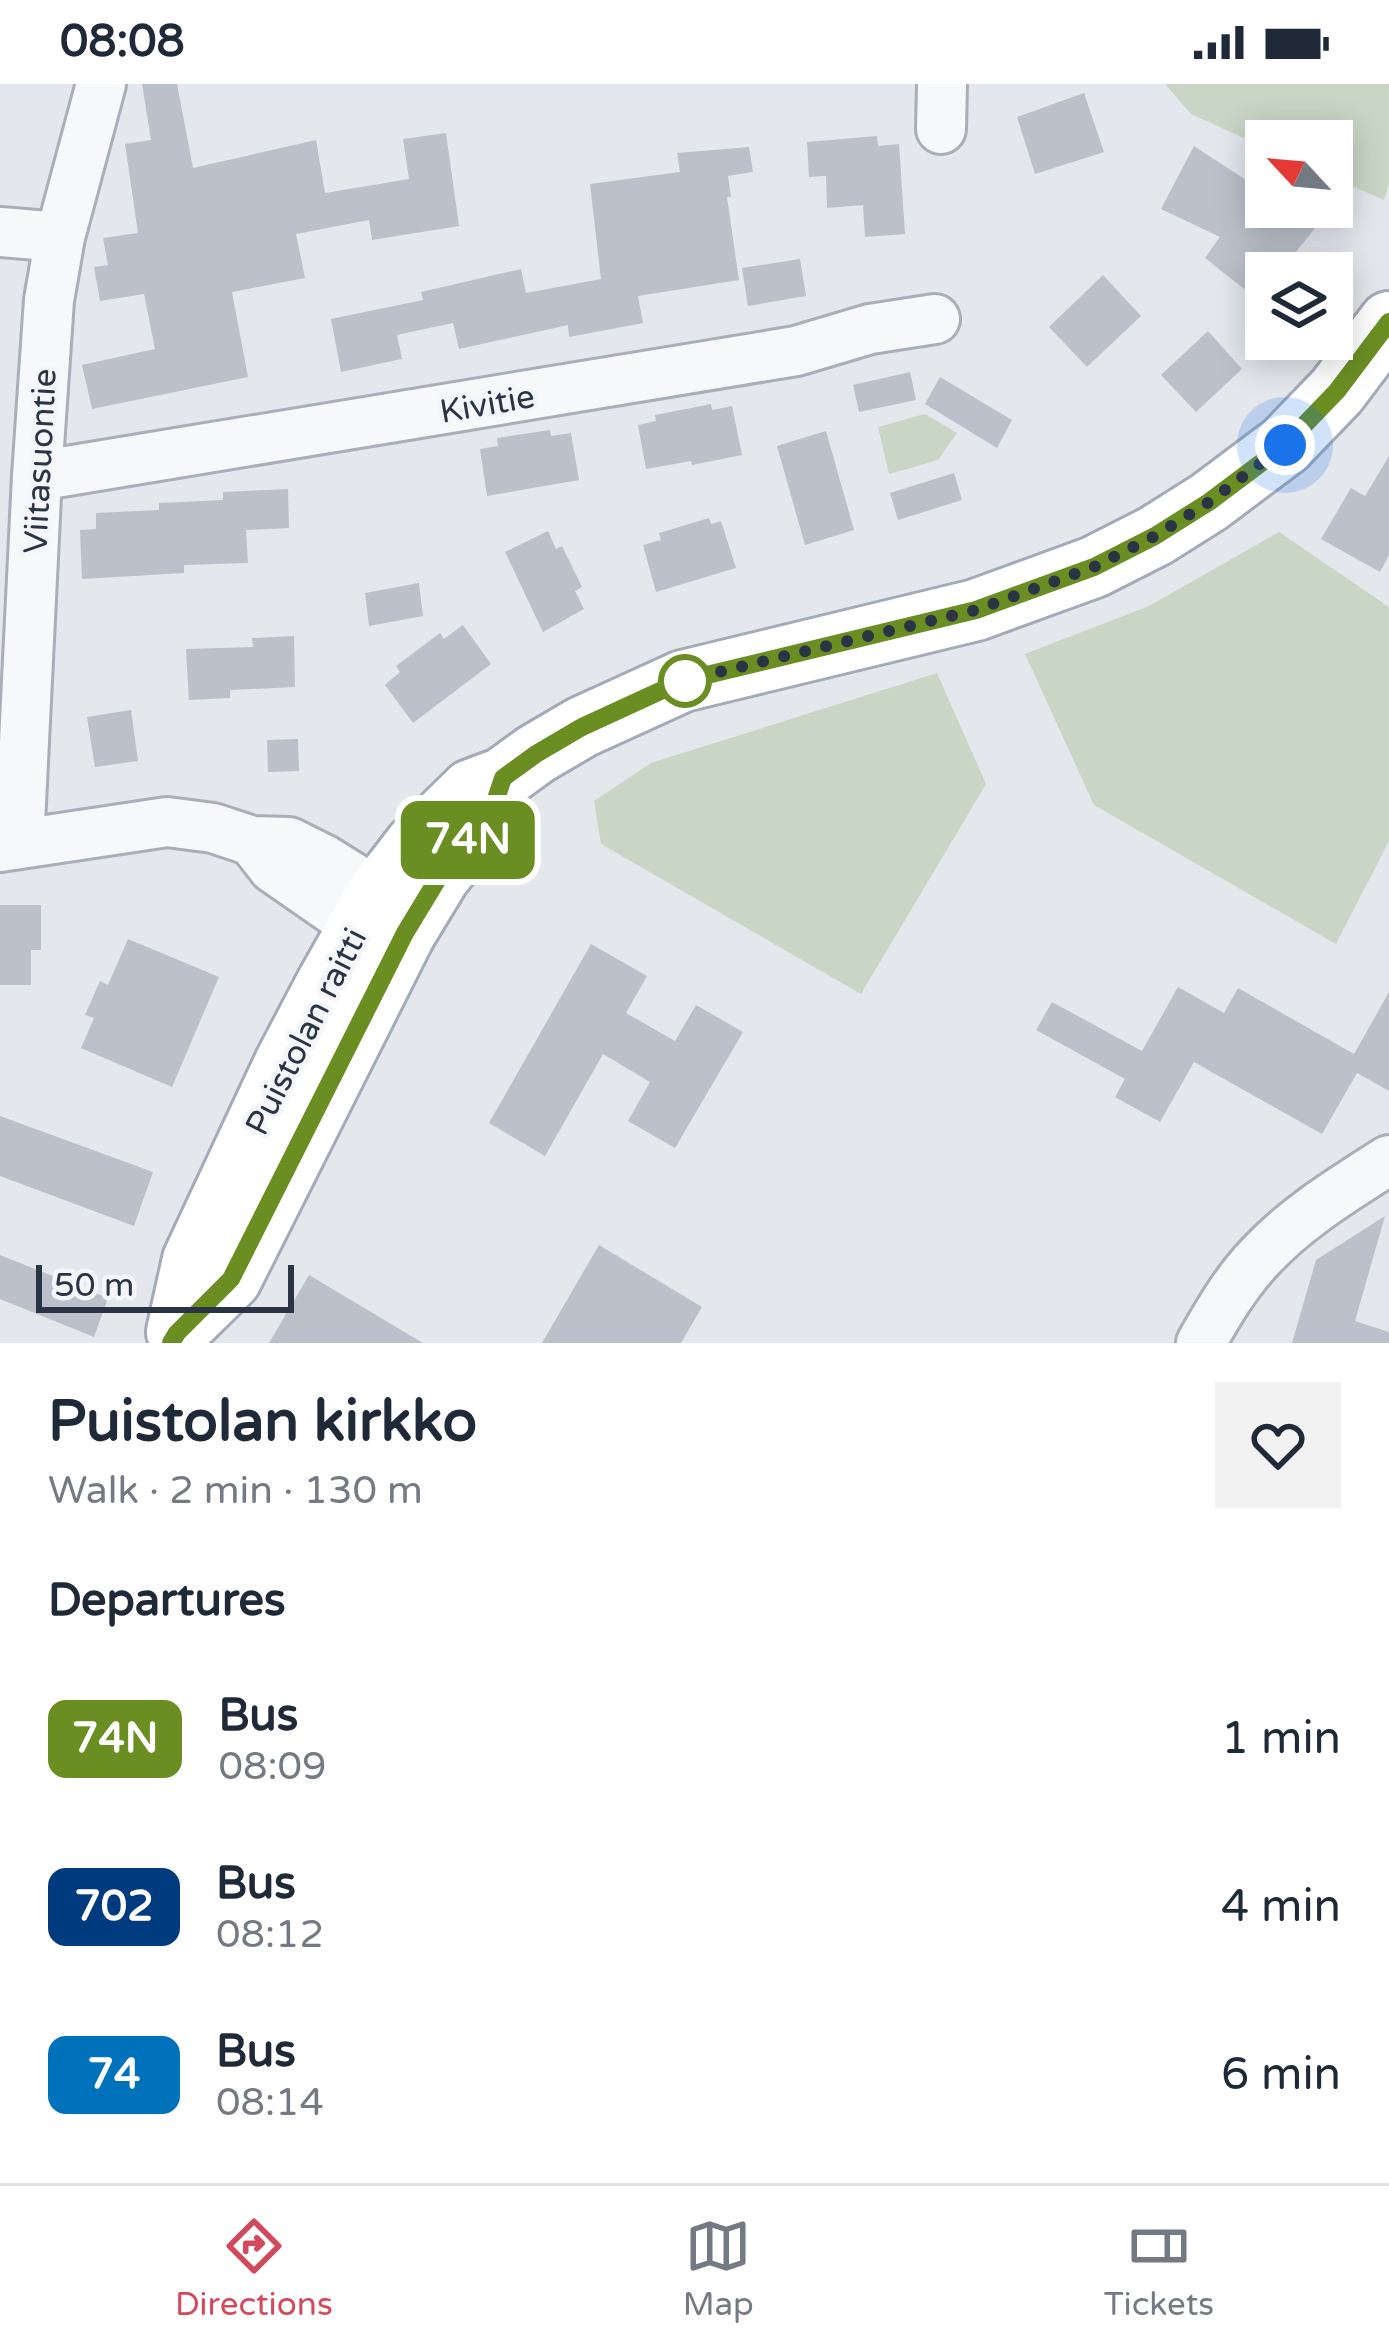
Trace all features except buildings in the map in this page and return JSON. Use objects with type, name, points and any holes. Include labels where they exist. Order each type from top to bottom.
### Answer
[{"type":"main road","name":"Puistolan raitti","points":[[174,1338],[193,1260],[285,1063],[380,918],[416,844],[471,790],[503,778],[582,727],[682,681],[976,610],[1094,567],[1155,536],[1285,445],[1337,391],[1389,322]]},
{"type":"street","name":"Viitasuontie","points":[[10,846],[49,300],[60,237],[101,84]]},
{"type":"street","points":[[0,232],[60,237]]},
{"type":"street","name":"Kivitie","points":[[37,476],[813,348],[869,329],[935,319]]},
{"type":"street","points":[[10,846],[167,822],[213,828],[252,841],[289,842],[325,860],[380,918]]},
{"type":"street","points":[[1201,1343],[1223,1304],[1260,1257],[1321,1204],[1389,1160]]},
{"type":"green space","points":[[1165,84],[1389,84],[1389,184],[1384,200],[1353,186],[1353,120],[1245,120],[1245,138],[1191,114]]},
{"type":"green space","points":[[925,414],[957,433],[938,460],[889,474],[878,427]]},
{"type":"green space","points":[[1279,532],[1389,607],[1389,841],[1336,944],[1094,805],[1025,654],[1149,606]]},
{"type":"green space","points":[[937,673],[986,784],[861,994],[601,844],[594,801],[651,763]]},
{"type":"bus line","name":"74N","points":[[171,1343],[231,1279],[405,933],[439,877],[492,811],[503,778],[582,727],[682,681],[976,610],[1094,567],[1155,536],[1285,445],[1337,391],[1389,322]]},
{"type":"route","points":[[685,681],[976,610],[1094,567],[1209,502],[1285,445]]}]
